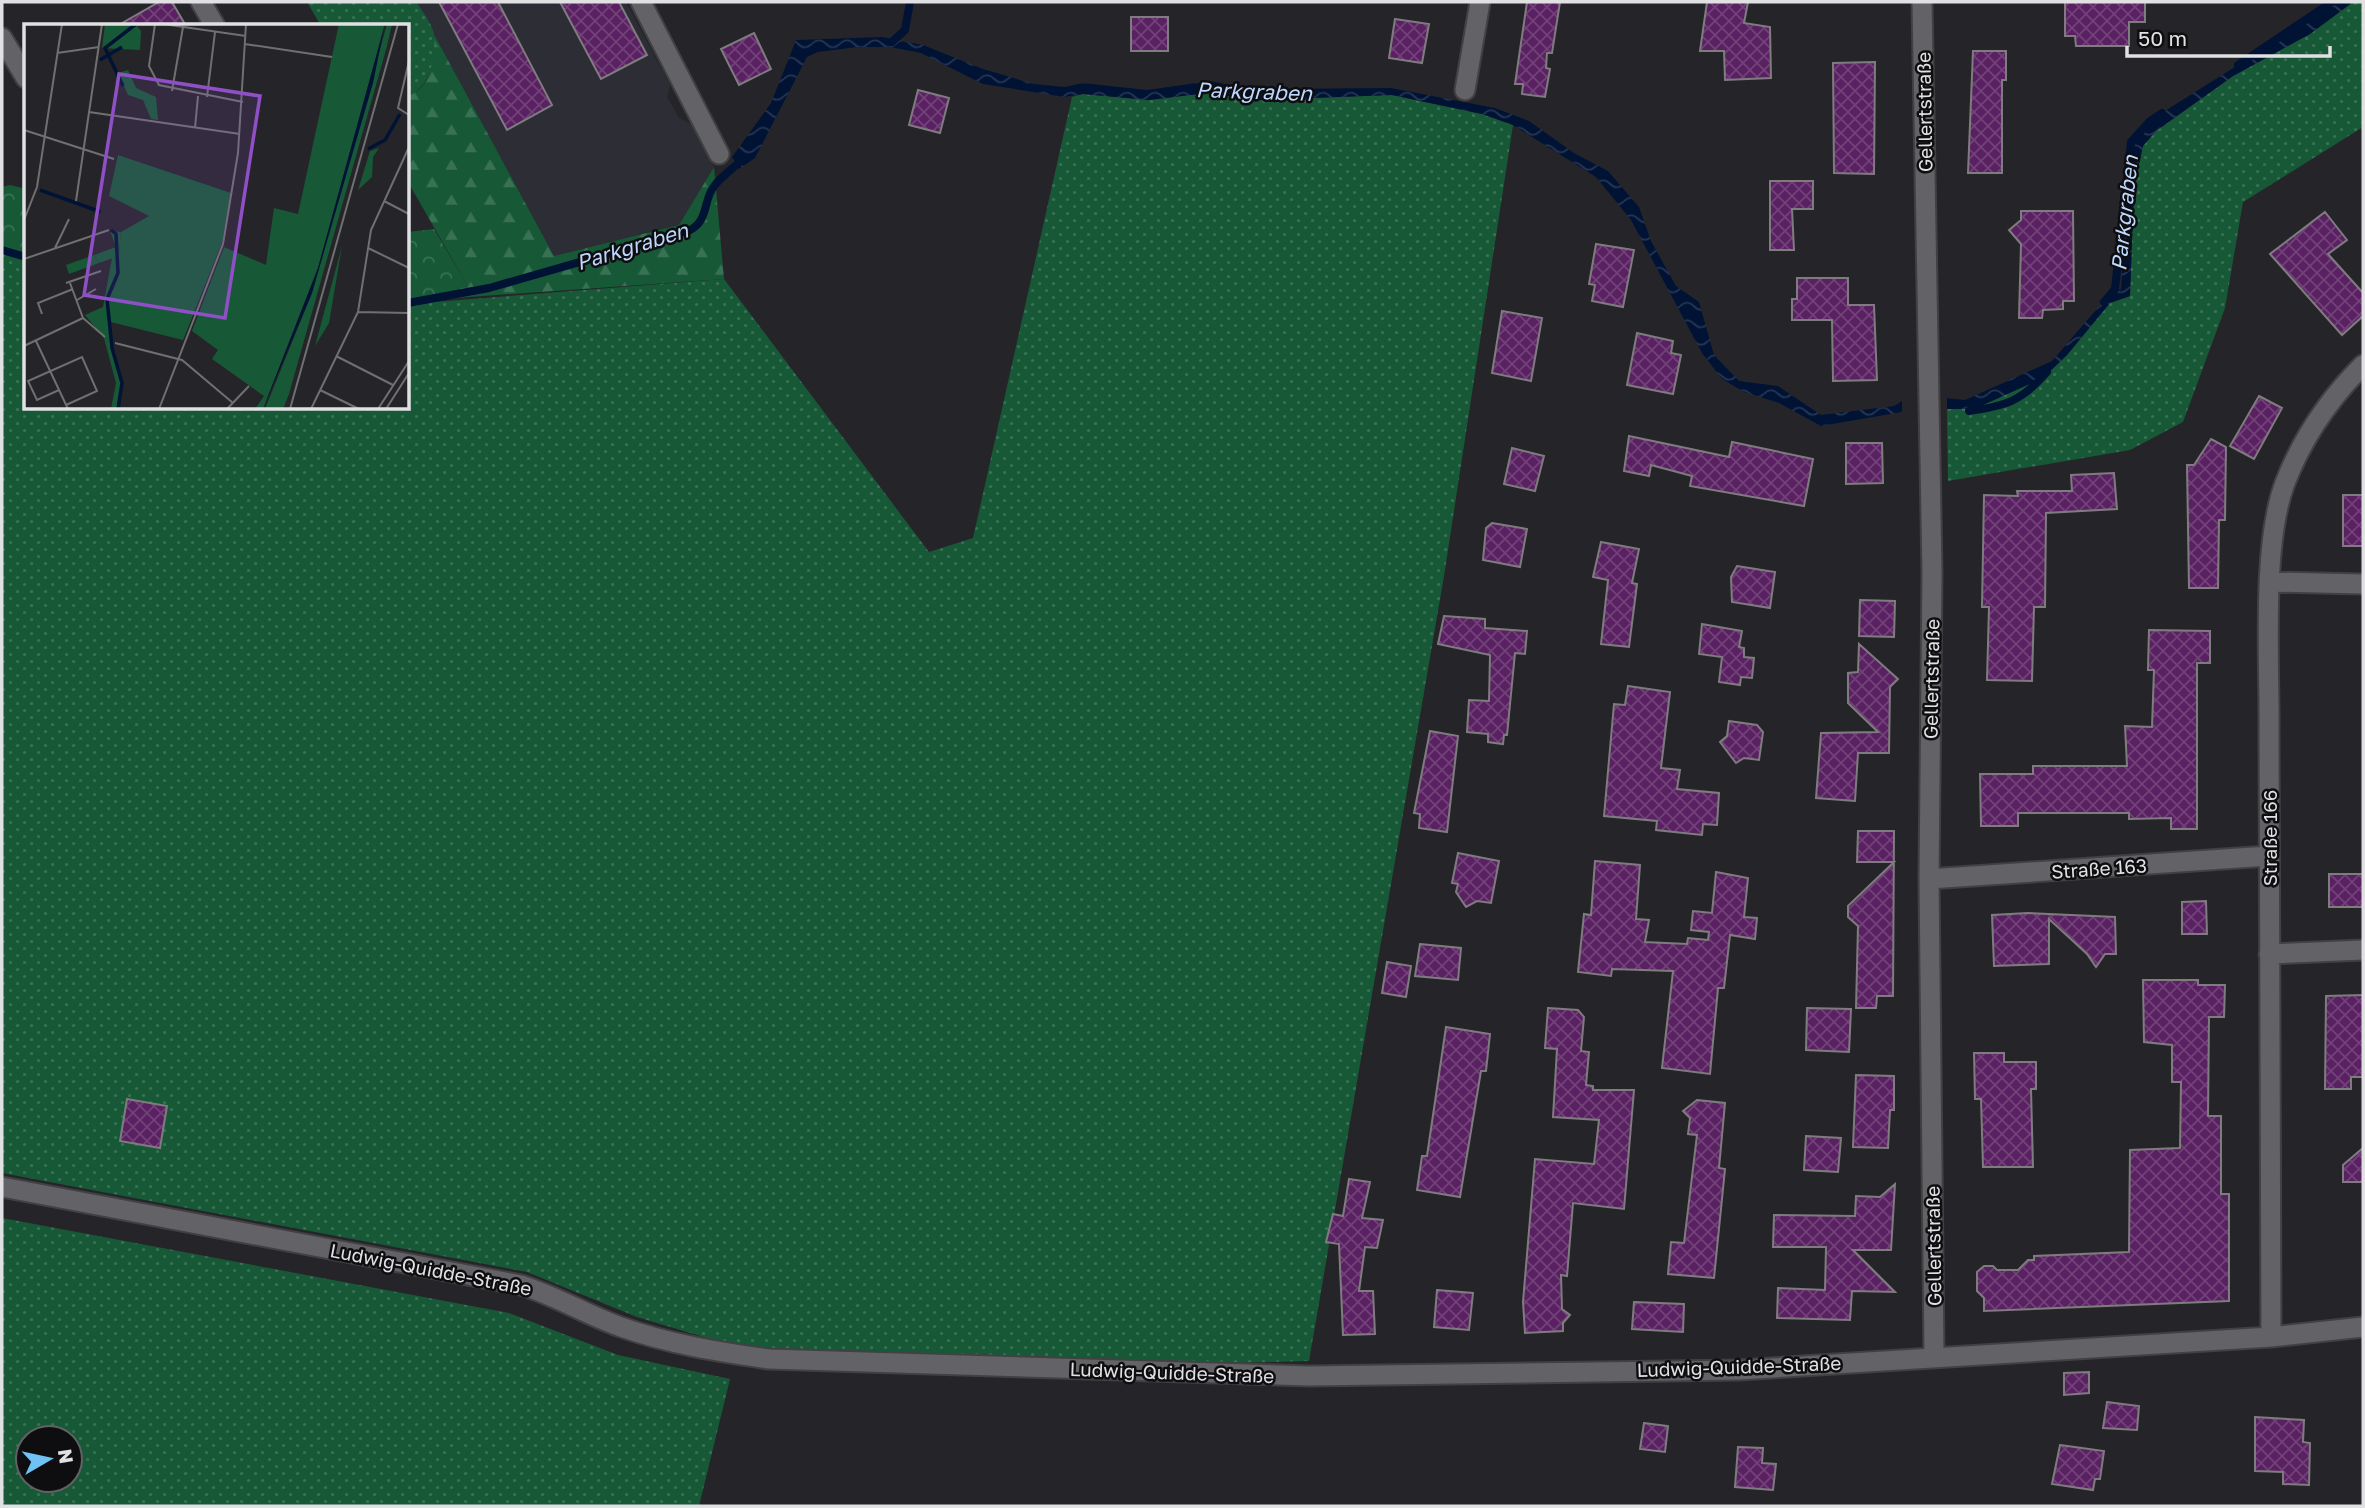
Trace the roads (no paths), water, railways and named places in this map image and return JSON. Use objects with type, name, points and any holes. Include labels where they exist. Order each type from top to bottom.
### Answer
[{"type":"street","points":[[201,2],[214,24]]},
{"type":"street","points":[[641,2],[719,154]]},
{"type":"street","points":[[1465,90],[1480,2]]},
{"type":"street","name":"Gellertstraße","points":[[1922,2],[1932,573],[1929,879],[1934,1356]]},
{"type":"street","points":[[3,44],[24,75]]},
{"type":"street","name":"Straße 166","points":[[2271,1337],[2268,856],[2270,582],[2274,531],[2284,484],[2310,433],[2340,387],[2363,365]]},
{"type":"street","points":[[2270,582],[2363,584]]},
{"type":"street","name":"Straße 163","points":[[1929,879],[2268,856]]},
{"type":"street","points":[[2269,954],[2363,950]]},
{"type":"street","name":"Ludwig-Quidde-Straße","points":[[2,1188],[521,1285],[558,1297],[619,1327],[695,1348],[769,1359],[1309,1376],[1739,1370],[2271,1337],[2363,1327]]},
{"type":"water","points":[[2338,2],[2353,2],[2310,34],[2233,76],[2156,131],[2143,146],[2134,187],[2130,296],[2110,303],[2067,355],[2043,378],[1974,409],[1947,409],[1947,398],[1965,400],[2052,361],[2108,296],[2121,289],[2130,146],[2157,116]]},
{"type":"water","points":[[882,37],[923,45],[983,69],[1034,84],[1065,87],[1083,83],[1147,90],[1210,81],[1253,89],[1391,88],[1495,108],[1529,121],[1574,153],[1608,171],[1639,207],[1651,241],[1676,286],[1699,302],[1714,355],[1739,381],[1778,386],[1821,415],[1894,406],[1902,401],[1902,412],[1821,426],[1779,403],[1744,392],[1722,379],[1702,353],[1631,220],[1596,177],[1513,125],[1482,114],[1392,95],[1258,100],[1207,93],[1149,100],[1083,94],[1064,97],[983,84],[921,53],[890,47],[857,47],[818,52],[807,57],[755,158],[739,169],[732,157],[771,103],[796,40]]},
{"type":"waterway","points":[[892,42],[905,30],[910,2]]},
{"type":"waterway","name":"Parkgraben","points":[[2238,65],[2332,2]]},
{"type":"waterway","name":"Parkgraben","points":[[2104,302],[2115,289],[2131,142],[2150,121],[2162,113]]},
{"type":"waterway","name":"Parkgraben","points":[[410,303],[489,288],[688,231],[700,222],[715,185],[744,158]]},
{"type":"waterway","name":"Parkgraben","points":[[2,250],[24,256]]},
{"type":"waterway","name":"Parkgraben","points":[[1969,411],[1993,407],[2021,396],[2047,372]]}]
